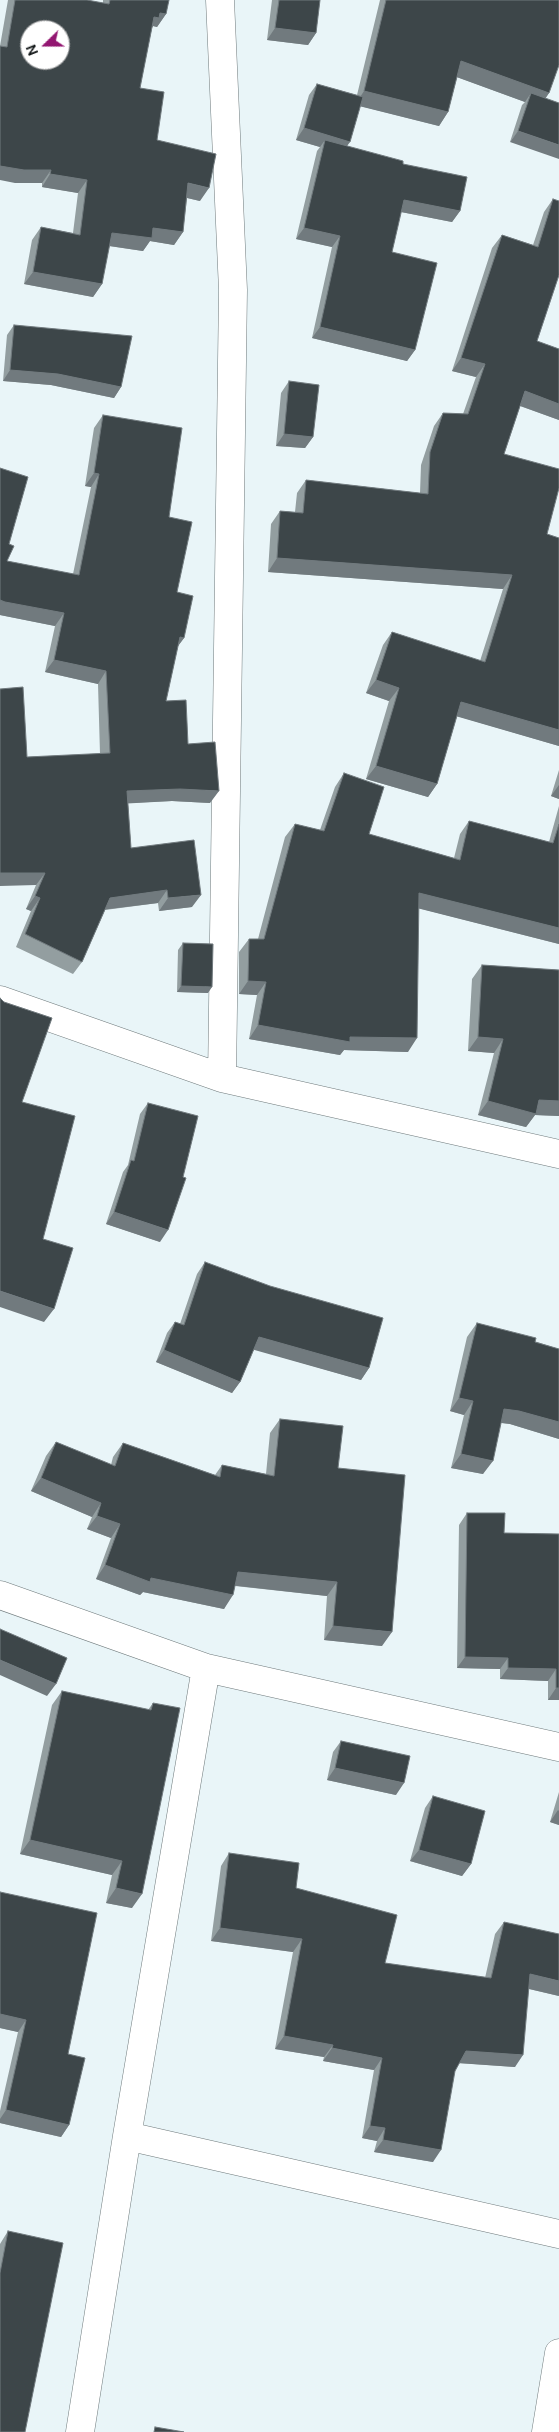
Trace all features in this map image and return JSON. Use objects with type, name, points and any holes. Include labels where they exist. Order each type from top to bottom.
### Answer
[{"type":"street","points":[[220,0],[233,290],[222,1078]]},
{"type":"street","points":[[0,1000],[222,1078],[559,1154]]},
{"type":"street","points":[[0,1596],[206,1668],[559,1747]]},
{"type":"street","points":[[80,2432],[126,2136],[206,1668]]},
{"type":"street","points":[[126,2136],[559,2234]]},
{"type":"street","points":[[546,2432],[559,2353]]},
{"type":"building","points":[[15,0],[87,0],[109,4],[110,0],[169,0],[166,14],[160,13],[159,18],[154,17],[140,88],[164,92],[157,140],[216,154],[209,188],[188,183],[183,232],[153,228],[152,238],[112,233],[102,284],[33,272],[41,227],[80,235],[87,180],[50,174],[51,170],[24,170],[0,166],[0,46],[7,47]]},
{"type":"building","points":[[279,0],[320,0],[316,33],[275,28]]},
{"type":"building","points":[[386,0],[559,0],[559,65],[549,93],[461,61],[448,112],[364,91]]},
{"type":"building","points":[[317,84],[363,97],[350,142],[304,128]]},
{"type":"building","points":[[531,93],[559,103],[559,145],[518,131]]},
{"type":"building","points":[[325,140],[403,161],[403,164],[467,177],[460,211],[404,200],[392,252],[437,263],[415,350],[320,327],[340,236],[304,228]]},
{"type":"building","points":[[553,199],[559,201],[559,275],[537,341],[559,349],[559,404],[525,391],[504,454],[559,469],[559,488],[547,534],[559,538],[559,730],[461,702],[437,784],[376,766],[399,688],[376,680],[392,632],[485,662],[512,575],[277,558],[280,511],[303,513],[306,480],[428,494],[430,452],[443,413],[468,414],[485,364],[461,358],[502,235],[538,247]]},
{"type":"building","points":[[14,325],[132,336],[121,387],[58,374],[10,370]]},
{"type":"building","points":[[289,381],[319,385],[313,437],[284,434]]},
{"type":"building","points":[[103,415],[182,428],[169,517],[192,522],[177,592],[193,596],[184,638],[180,637],[166,701],[186,700],[188,744],[215,742],[219,791],[180,789],[127,791],[131,848],[194,840],[201,895],[168,898],[167,890],[110,898],[82,962],[25,934],[40,898],[35,896],[45,873],[0,873],[0,689],[23,687],[27,757],[110,753],[106,671],[54,660],[64,613],[0,600],[0,468],[28,477],[9,544],[14,546],[7,561],[79,575],[99,474],[94,473]]},
{"type":"building","points":[[344,773],[384,787],[369,834],[460,860],[469,821],[553,843],[559,824],[559,928],[419,893],[417,1038],[350,1037],[350,1042],[258,1025],[266,982],[248,981],[249,939],[264,939],[295,824],[324,831]]},
{"type":"building","points":[[183,943],[213,944],[212,987],[181,986]]},
{"type":"building","points":[[482,965],[559,970],[559,1101],[539,1100],[536,1114],[488,1101],[503,1039],[478,1037]]},
{"type":"building","points":[[0,998],[4,1002],[52,1018],[22,1102],[75,1116],[43,1239],[73,1248],[54,1309],[0,1291]]},
{"type":"building","points":[[148,1103],[198,1116],[183,1177],[186,1178],[168,1230],[114,1212],[131,1160],[134,1161]]},
{"type":"building","points":[[205,1262],[270,1286],[383,1318],[369,1368],[259,1337],[240,1382],[164,1350],[175,1322],[184,1325]]},
{"type":"building","points":[[477,1323],[536,1338],[535,1342],[559,1349],[559,1422],[519,1411],[504,1409],[493,1461],[461,1454],[473,1401],[459,1398]]},
{"type":"building","points":[[280,1419],[343,1426],[338,1468],[405,1475],[392,1632],[333,1626],[337,1582],[238,1572],[233,1595],[151,1578],[150,1582],[105,1565],[120,1524],[97,1516],[101,1503],[41,1478],[56,1442],[115,1466],[123,1443],[220,1477],[222,1465],[274,1476]]},
{"type":"building","points":[[467,1513],[505,1513],[504,1533],[559,1534],[559,1688],[556,1688],[556,1669],[508,1668],[508,1658],[465,1657]]},
{"type":"building","points":[[0,1629],[67,1658],[56,1684],[0,1660]]},
{"type":"building","points":[[62,1691],[151,1710],[153,1703],[180,1708],[142,1894],[116,1888],[122,1861],[30,1840]]},
{"type":"building","points":[[341,1741],[410,1756],[404,1783],[335,1768]]},
{"type":"building","points":[[433,1796],[485,1811],[471,1864],[419,1850]]},
{"type":"building","points":[[229,1853],[299,1863],[296,1888],[397,1915],[385,1963],[491,1978],[504,1922],[559,1934],[559,1981],[530,1974],[523,2055],[466,2051],[455,2071],[441,2150],[383,2140],[385,2128],[370,2126],[382,2058],[332,2048],[333,2045],[284,2036],[302,1939],[220,1928]]},
{"type":"building","points":[[0,1892],[97,1913],[68,2054],[85,2058],[69,2125],[6,2110],[26,2020],[0,2014]]},
{"type":"building","points":[[8,2231],[63,2243],[25,2432],[0,2432],[0,2273]]},
{"type":"building","points":[[155,2427],[184,2432],[154,2432]]}]
